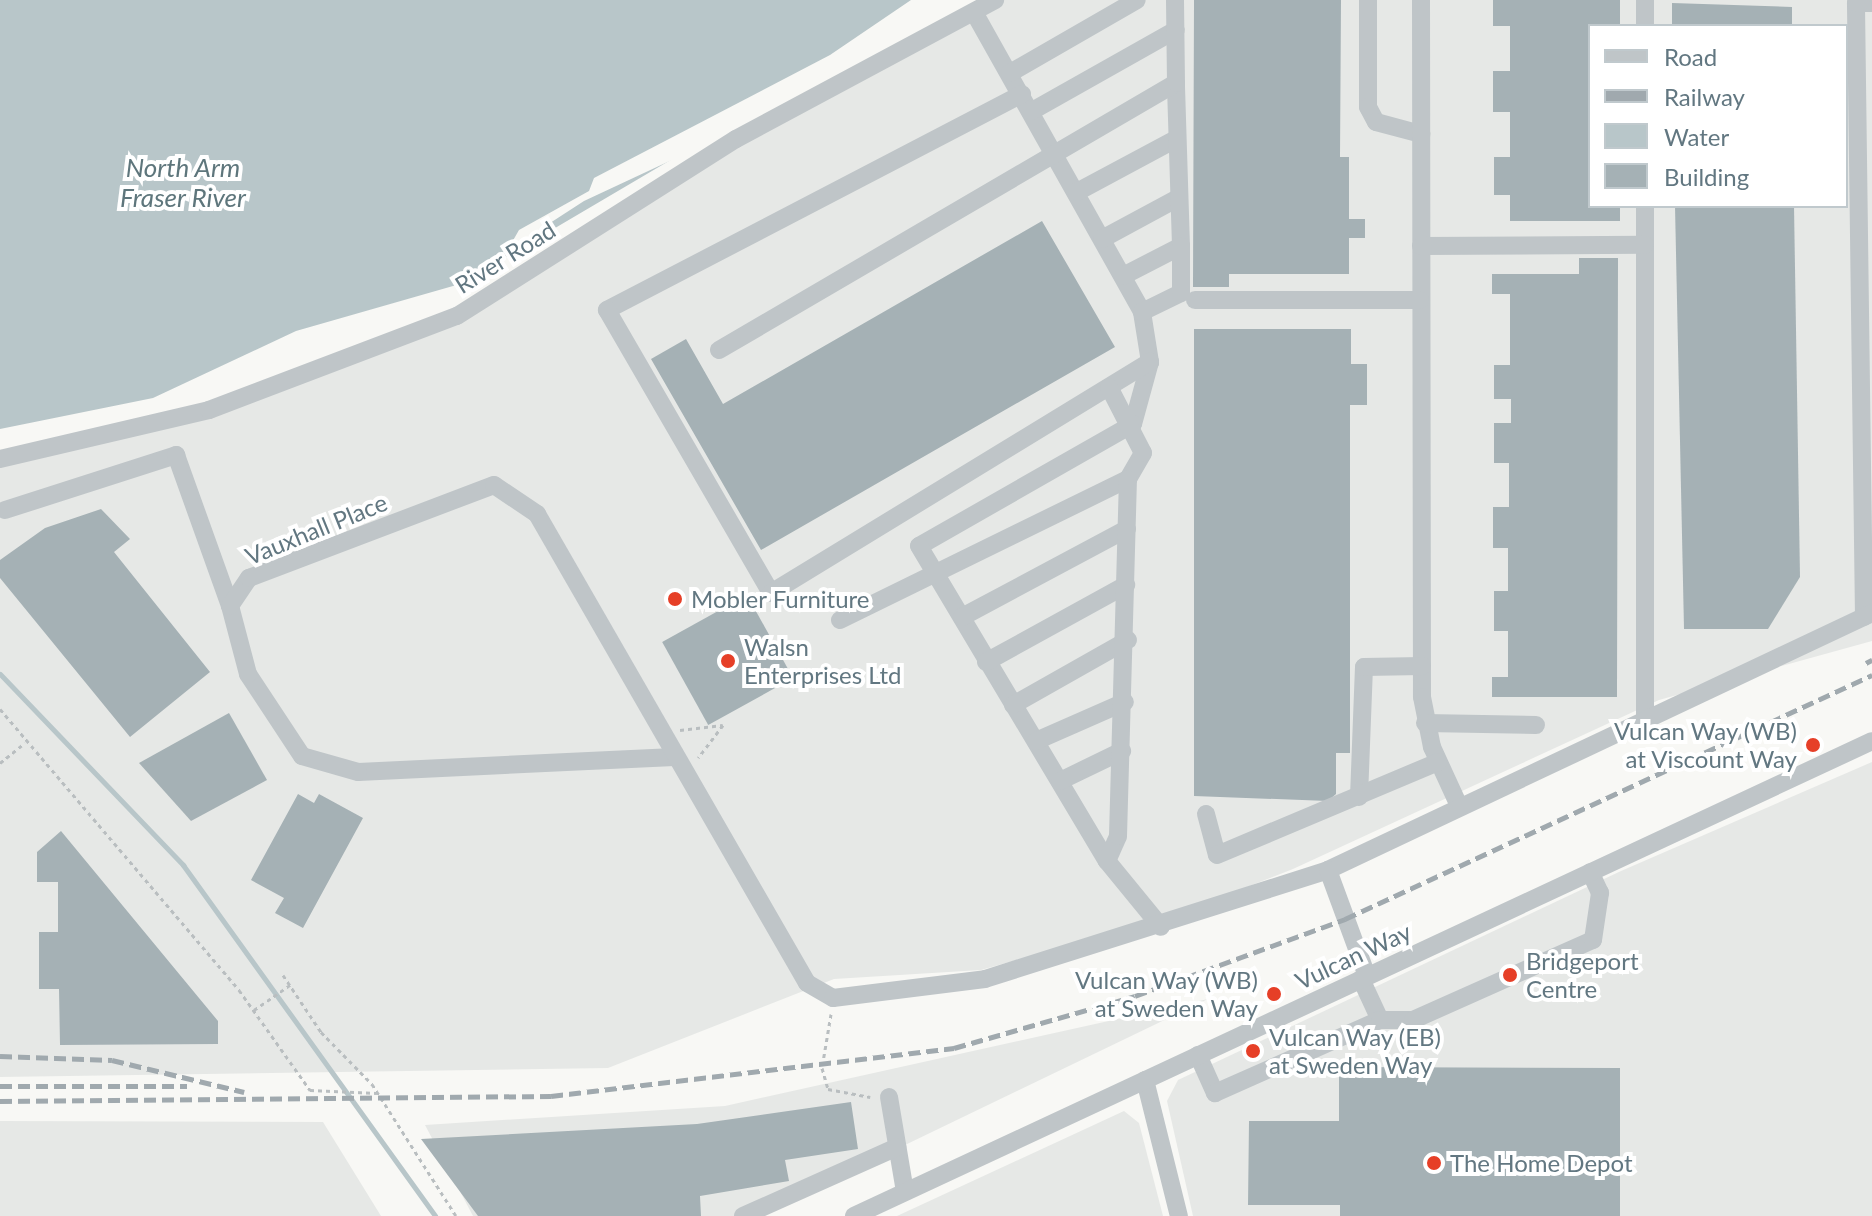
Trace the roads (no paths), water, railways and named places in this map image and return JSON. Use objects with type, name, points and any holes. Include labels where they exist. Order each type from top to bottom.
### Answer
[{"type":"street","name":"River Road","points":[[0,459],[209,410],[457,316],[736,139],[975,14],[995,0]]},
{"type":"street","points":[[1010,73],[1137,0]]},
{"type":"street","points":[[1142,312],[1181,293],[1181,246],[1176,199],[1175,0]]},
{"type":"street","points":[[1368,0],[1368,107],[1376,122],[1421,134]]},
{"type":"street","points":[[1421,0],[1422,666],[1425,723],[1438,762],[1459,806]]},
{"type":"street","points":[[1645,0],[1645,24]]},
{"type":"street","points":[[901,515],[935,579],[962,617],[1107,861],[1161,927],[1328,870],[1645,716],[1868,615],[1855,2]]},
{"type":"street","points":[[919,546],[1019,486],[1133,424],[1150,362],[1142,312],[975,14]]},
{"type":"street","points":[[1032,111],[1176,30]]},
{"type":"street","points":[[719,350],[1176,83]]},
{"type":"street","points":[[1022,94],[607,310],[771,593],[1150,362]]},
{"type":"street","points":[[1077,192],[1176,139]]},
{"type":"street","points":[[1102,239],[1176,199]]},
{"type":"street","points":[[1645,208],[1645,716]]},
{"type":"street","points":[[1421,246],[1645,245]]},
{"type":"street","points":[[1123,276],[1181,246]]},
{"type":"street","points":[[1195,300],[1420,300]]},
{"type":"street","points":[[1107,861],[1118,836],[1128,640],[1128,479],[1143,453],[1133,424],[1109,387]]},
{"type":"street","points":[[5,510],[176,455],[230,606],[248,674],[302,756],[358,772],[674,757]]},
{"type":"street","points":[[1000,455],[1019,486]]},
{"type":"street","points":[[840,620],[935,579],[1128,479]]},
{"type":"street","name":"Vauxhall Place","points":[[230,606],[249,578],[494,485],[537,514],[674,757],[807,983],[833,998],[985,979],[1161,927]]},
{"type":"street","points":[[962,617],[1127,529]]},
{"type":"street","points":[[986,662],[1126,585]]},
{"type":"street","points":[[1013,705],[1128,640]]},
{"type":"street","points":[[1359,797],[1364,667],[1422,666]]},
{"type":"street","points":[[1036,741],[1125,702]]},
{"type":"street","points":[[1425,723],[1536,725]]},
{"type":"street","name":"Vulcan Way","points":[[854,1216],[1872,741]]},
{"type":"street","points":[[1060,781],[1122,751]]},
{"type":"street","points":[[1206,814],[1217,855],[1438,762]]},
{"type":"street","points":[[1328,870],[1380,1020]]},
{"type":"street","points":[[1198,1055],[1215,1093],[1380,1020],[1413,1020],[1593,940],[1600,893],[1590,872]]},
{"type":"street","points":[[1145,1080],[1179,1216]]},
{"type":"street","points":[[889,1097],[905,1192]]},
{"type":"street","points":[[743,1216],[897,1147]]},
{"type":"water","name":"North Arm Fraser River","points":[[0,0],[942,0],[460,284],[296,331],[153,398],[0,429]]},
{"type":"waterway","points":[[0,674],[183,865],[435,1216]]},
{"type":"railway","points":[[1866,663],[1872,660]]},
{"type":"railway","points":[[0,1101],[551,1096],[954,1048],[1135,996],[1345,919],[1872,675]]},
{"type":"railway","points":[[0,1056],[112,1060],[244,1092]]},
{"type":"railway","points":[[0,1086],[187,1086]]},
{"type":"place","name":"Mobler Furniture","points":[[675,599]]},
{"type":"place","name":"Walsn Enterprises Ltd","points":[[728,661]]},
{"type":"place","name":"Vulcan Way (WB) at Viscount Way","points":[[1813,745]]},
{"type":"place","name":"Bridgeport Centre","points":[[1510,975]]},
{"type":"place","name":"Vulcan Way (WB) at Sweden Way","points":[[1274,994]]},
{"type":"place","name":"Vulcan Way (EB) at Sweden Way","points":[[1253,1051]]},
{"type":"place","name":"The Home Depot","points":[[1434,1163]]}]
